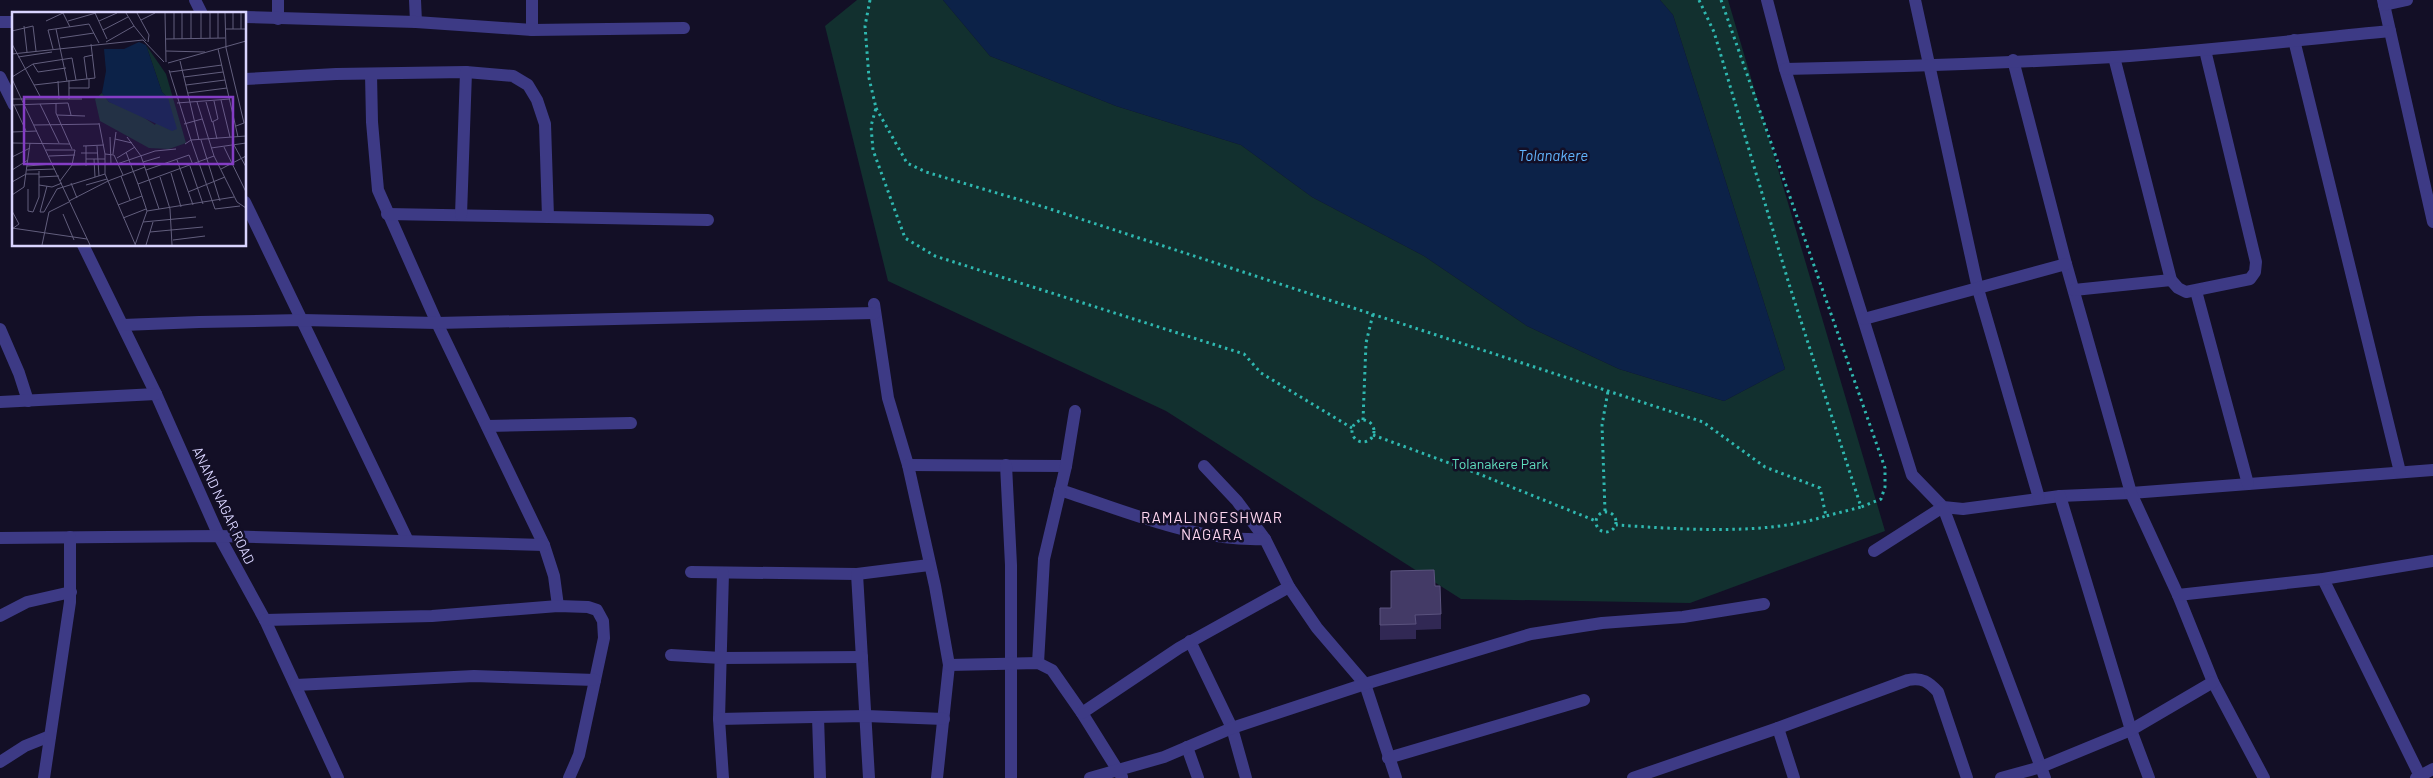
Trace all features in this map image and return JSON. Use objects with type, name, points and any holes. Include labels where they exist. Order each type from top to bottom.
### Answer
[{"type":"street","points":[[195,0],[201,12]]},
{"type":"street","points":[[278,0],[278,19]]},
{"type":"street","points":[[415,0],[416,22]]},
{"type":"street","points":[[532,0],[532,30]]},
{"type":"street","points":[[1767,0],[1785,69],[1912,476],[1943,507],[2043,772]]},
{"type":"street","points":[[1915,0],[1978,289],[2039,498]]},
{"type":"street","points":[[2407,0],[2384,2],[2433,222]]},
{"type":"street","points":[[246,17],[416,22],[532,30],[684,28]]},
{"type":"street","points":[[1785,69],[1930,67],[2013,60],[2114,57],[2390,31]]},
{"type":"street","points":[[2294,40],[2400,472]]},
{"type":"street","points":[[2114,57],[2171,280],[2178,288],[2186,292],[2250,279],[2255,272],[2256,262],[2204,50]]},
{"type":"street","points":[[2013,60],[2066,264],[2131,494],[2178,595],[2213,682],[2264,778]]},
{"type":"street","points":[[461,215],[466,72]]},
{"type":"street","points":[[246,79],[466,72],[513,76],[528,85],[537,100],[545,124],[548,217]]},
{"type":"street","points":[[372,74],[378,190],[387,214],[437,323],[544,545],[554,576],[558,606]]},
{"type":"street","points":[[0,77],[9,98]]},
{"type":"street","points":[[246,204],[408,541]]},
{"type":"street","points":[[387,214],[708,220]]},
{"type":"street","name":"ANAND NAGAR ROAD","points":[[83,246],[156,394],[219,536],[265,620],[338,778]]},
{"type":"street","points":[[1864,319],[2066,264]]},
{"type":"street","points":[[2074,290],[2171,280]]},
{"type":"street","points":[[2196,291],[2248,484]]},
{"type":"street","points":[[122,326],[302,320],[437,323],[875,309],[888,398],[908,465],[935,586],[949,665],[937,778]]},
{"type":"street","points":[[0,329],[20,374],[28,401]]},
{"type":"street","points":[[0,402],[156,394]]},
{"type":"street","points":[[1038,663],[1044,559],[1066,466],[1076,411]]},
{"type":"street","points":[[487,426],[631,423]]},
{"type":"street","points":[[908,465],[1066,466]]},
{"type":"street","points":[[1006,465],[1011,565],[1011,778]]},
{"type":"street","points":[[1204,466],[1237,501],[1265,539],[1289,587],[1317,628],[1364,684],[1396,778]]},
{"type":"street","points":[[1874,551],[1943,507],[1963,509],[2060,496],[2131,494],[2433,470]]},
{"type":"street","points":[[1060,490],[1202,534],[1239,540],[1265,539]]},
{"type":"street","points":[[2060,496],[2132,730],[2149,778]]},
{"type":"street","points":[[0,538],[219,536],[544,545]]},
{"type":"street","points":[[44,778],[71,592],[70,537]]},
{"type":"street","points":[[2178,595],[2323,579],[2433,561]]},
{"type":"street","points":[[691,572],[857,574],[929,565]]},
{"type":"street","points":[[723,573],[719,719],[723,778]]},
{"type":"street","points":[[857,574],[869,778]]},
{"type":"street","points":[[2323,579],[2419,777],[2433,769]]},
{"type":"street","points":[[1082,713],[1190,641],[1289,587]]},
{"type":"street","points":[[0,616],[27,602],[71,592]]},
{"type":"street","points":[[1090,778],[1121,774],[1232,728],[1364,684],[1530,634],[1602,623],[1683,617],[1764,604]]},
{"type":"street","points":[[265,620],[432,616],[558,606],[588,607],[597,610],[603,621],[604,638],[579,755],[569,778]]},
{"type":"street","points":[[1190,641],[1232,728],[1246,778]]},
{"type":"street","points":[[671,655],[720,658],[862,657]]},
{"type":"street","points":[[949,665],[1038,663],[1052,670],[1121,774]]},
{"type":"street","points":[[296,685],[474,676],[595,680]]},
{"type":"street","points":[[1633,778],[1918,678],[1930,683],[1938,692],[1967,778]]},
{"type":"street","points":[[2001,778],[2043,772],[2132,730],[2213,682]]},
{"type":"street","points":[[1388,758],[1584,700]]},
{"type":"street","points":[[719,719],[866,716],[944,718]]},
{"type":"street","points":[[818,717],[820,778]]},
{"type":"street","points":[[1778,728],[1794,778]]},
{"type":"street","points":[[0,762],[25,746],[50,736]]},
{"type":"street","points":[[1187,747],[1198,778]]},
{"type":"path","points":[[870,0],[865,26],[869,78],[876,108],[907,163],[926,172],[1044,207],[1703,422],[1766,467],[1820,488],[1826,516]]},
{"type":"path","points":[[1699,0],[1714,32],[1789,284],[1861,507]]},
{"type":"path","points":[[1616,525],[1614,515],[1605,512],[1599,515],[1596,521],[1598,527],[1603,532],[1609,532],[1616,525],[1695,530],[1805,523],[1861,507],[1881,499],[1885,487],[1885,468],[1721,0]]},
{"type":"path","points":[[876,108],[871,126],[873,150],[905,238],[935,256],[1244,354],[1262,372],[1352,428]]},
{"type":"path","points":[[1363,420],[1366,343],[1373,314]]},
{"type":"path","points":[[1605,512],[1602,425],[1608,392]]},
{"type":"path","points":[[1363,420],[1372,425],[1373,435],[1368,441],[1361,442],[1354,439],[1352,428],[1356,422],[1363,420]]},
{"type":"path","points":[[1373,435],[1479,474],[1596,521]]},
{"type":"green space","name":"Tolanakere Park","points":[[857,0],[943,0],[990,56],[1116,106],[1241,145],[1312,197],[1424,256],[1527,326],[1619,369],[1724,401],[1785,369],[1673,15],[1660,0],[1728,0],[1885,531],[1690,603],[1461,599],[1166,411],[888,281],[825,26]]},
{"type":"water","name":"Tolanakere","points":[[943,0],[1660,0],[1673,15],[1785,369],[1724,401],[1619,369],[1527,326],[1424,256],[1312,197],[1241,145],[1116,106],[990,56]]},
{"type":"building","points":[[1434,570],[1435,586],[1440,586],[1441,614],[1415,615],[1416,624],[1380,625],[1380,608],[1391,608],[1391,571]]},
{"type":"district","name":"RAMALINGESHWAR NAGARA","points":[[1212,526]]}]
